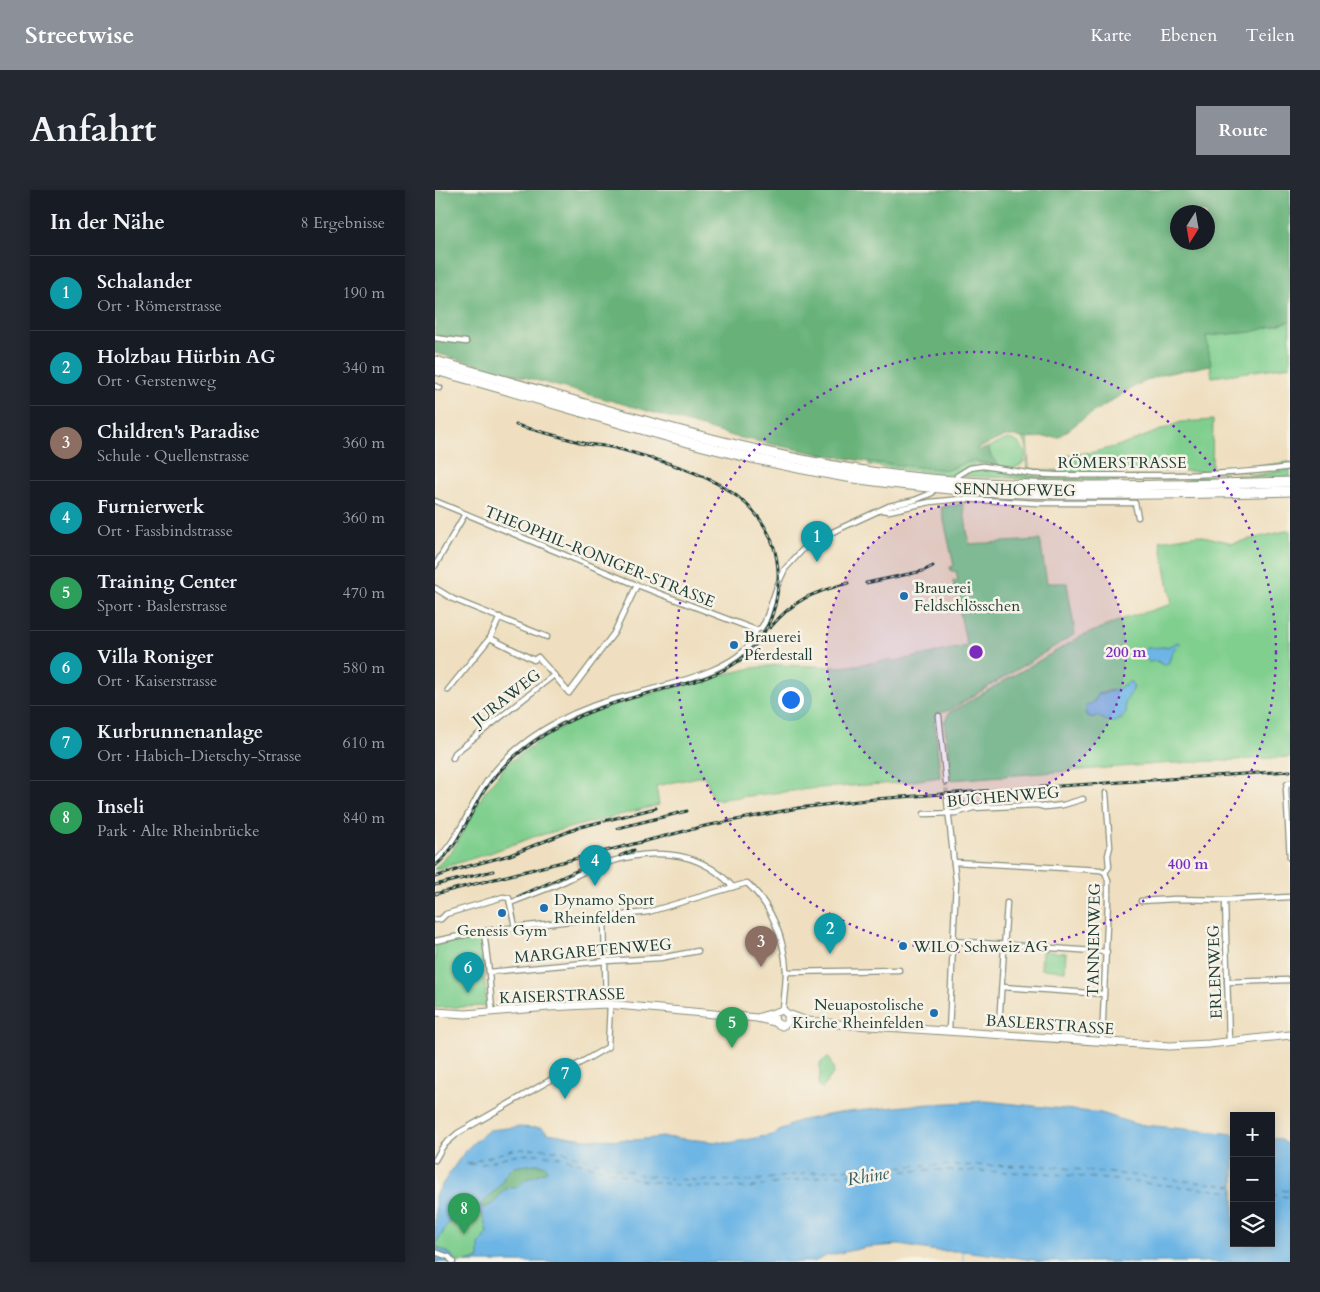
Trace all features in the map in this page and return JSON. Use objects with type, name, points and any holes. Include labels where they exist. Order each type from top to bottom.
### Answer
[{"type":"highway","points":[[435,361],[735,444],[807,461],[872,472],[972,482],[1048,485],[1290,482]]},
{"type":"highway","points":[[435,370],[733,453],[806,469],[871,480],[969,491],[1049,494],[1290,491]]},
{"type":"main road","name":"KAISERSTRASSE","points":[[435,1012],[466,1014],[549,1006],[608,1004],[757,1018]]},
{"type":"main road","points":[[779,1010],[786,1012],[789,1018],[787,1023],[782,1026],[775,1022],[757,1018],[779,1010]]},
{"type":"main road","name":"BASLERSTRASSE","points":[[786,1012],[807,1021]]},
{"type":"main road","points":[[775,1013],[773,1018],[775,1022]]},
{"type":"main road","name":"BASLERSTRASSE","points":[[787,1023],[807,1021],[1170,1046],[1290,1035]]},
{"type":"street","points":[[435,338],[466,342]]},
{"type":"street","name":"RÖMERSTRASSE","points":[[957,476],[970,468],[983,466],[1033,474],[1092,475],[1248,472],[1290,467]]},
{"type":"street","points":[[435,862],[456,837],[484,786],[505,760],[528,741],[557,722],[590,706],[716,670],[749,647],[755,638],[756,630],[761,628],[765,622],[785,569],[805,547],[826,535],[889,506],[915,500],[932,493]]},
{"type":"street","name":"SENNHOFWEG","points":[[882,510],[889,511],[930,502],[961,499],[1037,503],[1135,503],[1137,517]]},
{"type":"street","name":"THEOPHIL-RONIGER-STRASSE","points":[[435,501],[637,585],[756,630]]},
{"type":"street","points":[[435,566],[465,514]]},
{"type":"street","name":"JURAWEG","points":[[453,758],[455,753],[554,675],[569,693],[614,633],[637,585]]},
{"type":"street","points":[[435,588],[453,599],[547,637]]},
{"type":"street","points":[[447,690],[489,638],[500,617]]},
{"type":"street","points":[[489,638],[534,660],[538,657],[554,675]]},
{"type":"street","points":[[939,716],[946,782]]},
{"type":"street","points":[[1290,783],[1287,784],[1286,789],[1290,858]]},
{"type":"street","points":[[1105,872],[1109,867],[1108,855],[1110,848],[1106,793]]},
{"type":"street","name":"BUCHENWEG","points":[[924,814],[948,813],[973,808],[1037,805],[1045,807],[1063,806],[1078,799],[1083,799]]},
{"type":"street","points":[[947,800],[957,882],[949,1031]]},
{"type":"street","points":[[510,903],[595,867],[655,853],[688,858],[710,868],[733,886]]},
{"type":"street","name":"TANNENWEG","points":[[954,862],[1100,870],[1105,872],[1109,880],[1102,1041]]},
{"type":"street","points":[[435,941],[484,931],[648,912],[747,883],[770,913],[778,931],[786,972],[786,1012]]},
{"type":"street","points":[[435,920],[441,919],[446,914],[503,897],[509,898],[515,927]]},
{"type":"street","points":[[1141,900],[1225,900],[1290,897]]},
{"type":"street","name":"ERLENWEG","points":[[1225,900],[1229,1042]]},
{"type":"street","points":[[999,1025],[1007,903]]},
{"type":"street","points":[[435,1160],[443,1146],[458,1133],[605,1050],[609,1045],[604,918]]},
{"type":"street","points":[[484,931],[492,1012]]},
{"type":"street","points":[[953,941],[1107,952]]},
{"type":"street","name":"MARGARETENWEG","points":[[489,972],[661,958],[698,950]]},
{"type":"street","points":[[786,972],[899,970]]},
{"type":"street","points":[[1227,982],[1290,980]]},
{"type":"street","points":[[1002,987],[1104,994]]},
{"type":"street","points":[[435,1252],[449,1257],[453,1262]]},
{"type":"green space","points":[[435,190],[1290,190],[1290,321],[1252,332],[1206,336],[1211,365],[1165,374],[1135,386],[1080,421],[1059,437],[1021,438],[1005,436],[977,449],[978,451],[989,447],[990,455],[1000,466],[975,461],[964,463],[948,470],[869,462],[736,437],[620,403],[435,353]]},
{"type":"green space","points":[[1290,321],[1290,366],[1212,377],[1206,336],[1252,332]]},
{"type":"green space","points":[[1213,420],[1212,469],[1255,467],[1290,462],[1290,465],[1210,471],[1092,473],[1028,471],[1027,449],[1021,438],[1027,438],[1029,469],[1062,471],[1062,456],[1094,452],[1125,444],[1181,422]]},
{"type":"green space","points":[[1007,439],[1018,443],[1024,451],[1024,460],[1017,467],[1009,468],[978,464],[953,475],[941,475],[869,465],[869,462],[948,470],[964,463],[975,461],[998,465],[991,455],[989,447]]},
{"type":"green space","points":[[975,469],[990,469],[1040,477],[1092,478],[1257,475],[1290,469],[1290,477],[1092,481],[962,476]]},
{"type":"green space","points":[[963,504],[969,544],[1040,540],[1047,583],[1067,583],[1075,634],[950,710],[937,714],[935,723],[940,777],[899,783],[818,788],[713,800],[706,779],[703,776],[656,786],[659,805],[533,837],[435,870],[452,851],[484,793],[507,764],[545,736],[589,712],[694,681],[752,668],[779,665],[841,667],[895,661],[967,646],[953,581],[958,580],[956,571],[951,571],[950,567],[954,566],[941,507]]},
{"type":"green space","points":[[1290,530],[1290,757],[1159,764],[950,780],[949,753],[944,723],[949,713],[1080,637],[1123,619],[1172,604],[1160,541],[1198,535],[1233,543]],"holes":[[[1175,644],[1178,645],[1173,650],[1168,664],[1163,665],[1156,661],[1150,648],[1167,647]],[[1131,682],[1134,688],[1125,702],[1126,713],[1121,720],[1097,716],[1089,717],[1087,715],[1091,704],[1099,695],[1117,689]]]},
{"type":"green space","points":[[481,936],[487,1006],[435,1008],[435,944]]},
{"type":"green space","points":[[1042,951],[1066,953],[1065,971],[1041,969]]},
{"type":"green space","points":[[829,1057],[834,1072],[823,1088],[821,1088],[818,1085],[820,1063]]},
{"type":"green space","points":[[534,1164],[546,1166],[547,1171],[525,1180],[518,1187],[511,1187],[503,1191],[493,1204],[483,1208],[480,1206],[501,1184],[504,1176],[513,1167]]},
{"type":"green space","points":[[475,1204],[484,1219],[487,1233],[481,1243],[479,1259],[458,1262],[450,1254],[435,1246],[456,1210]]},
{"type":"water","points":[[1178,642],[1181,644],[1173,650],[1167,665],[1163,665],[1158,661],[1149,662],[1145,657],[1144,654],[1147,648],[1167,647]]},
{"type":"water","points":[[1131,682],[1134,688],[1125,702],[1126,713],[1119,720],[1109,722],[1097,716],[1092,718],[1087,715],[1086,706],[1093,703],[1099,693],[1103,694],[1117,689]]},
{"type":"water","name":"Rhine","points":[[985,1101],[1101,1113],[1135,1124],[1230,1134],[1230,1247],[1275,1247],[1275,1138],[1280,1139],[1290,1146],[1290,1262],[1038,1262],[963,1251],[937,1251],[899,1245],[868,1247],[826,1256],[814,1262],[466,1262],[479,1259],[479,1244],[487,1233],[484,1219],[475,1204],[456,1210],[435,1246],[435,1195],[460,1158],[472,1144],[489,1130],[516,1127],[542,1128],[548,1133],[584,1139],[634,1140],[664,1137],[729,1143],[772,1135],[798,1121],[838,1113],[914,1105]],"holes":[[[534,1164],[546,1166],[547,1171],[525,1180],[518,1187],[511,1187],[503,1191],[493,1204],[483,1208],[480,1206],[501,1184],[504,1176],[513,1167]]]},
{"type":"water","points":[[435,1246],[450,1254],[458,1262],[435,1262]]},
{"type":"waterway","points":[[963,1251],[963,1261]]},
{"type":"ferry route","points":[[466,1164],[512,1150],[538,1148],[561,1151],[641,1175],[686,1180],[751,1181],[831,1170],[929,1165],[1045,1166],[1230,1186]]},
{"type":"ferry route","points":[[469,1164],[483,1164],[513,1155],[538,1154],[560,1157],[640,1180],[684,1186],[749,1188],[831,1175],[929,1170],[1045,1173],[1230,1192]]},
{"type":"ferry route","points":[[1275,1189],[1290,1191]]},
{"type":"ferry route","points":[[1275,1195],[1290,1197]]},
{"type":"tunnel","points":[[946,782],[947,800]]},
{"type":"railway","points":[[516,425],[587,444]]},
{"type":"railway","points":[[435,866],[444,858],[457,840],[490,782],[511,760],[527,747],[558,727],[600,708],[630,698],[696,681],[723,671],[748,653],[762,636],[772,616],[777,595],[778,566],[772,541],[761,521],[745,503],[726,488],[679,467],[616,448],[580,443]]},
{"type":"railway","points":[[866,583],[923,571],[933,566]]},
{"type":"railway","points":[[770,628],[787,610],[805,598],[848,583]]},
{"type":"railway","points":[[435,894],[705,826],[798,808],[875,799],[1290,771]]},
{"type":"railway","points":[[435,877],[510,855],[580,827],[656,808]]},
{"type":"railway","points":[[618,828],[687,811]]},
{"type":"railway","points":[[620,856],[634,850]]},
{"type":"railway","points":[[519,896],[608,857]]},
{"type":"railway","points":[[435,885],[493,871]]},
{"type":"place","name":"Schalander","points":[[817,562]]},
{"type":"place","name":"Brauerei Feldschlösschen","points":[[904,596]]},
{"type":"place","name":"Brauerei Pferdestall","points":[[734,645]]},
{"type":"place","name":"Furnierwerk","points":[[595,886]]},
{"type":"place","name":"Dynamo Sport Rheinfelden","points":[[544,908]]},
{"type":"place","name":"Genesis Gym","points":[[502,913]]},
{"type":"place","name":"WILO Schweiz AG","points":[[903,946]]},
{"type":"place","name":"Holzbau Hürbin AG","points":[[830,954]]},
{"type":"place","name":"Children's Paradise","points":[[761,967]]},
{"type":"place","name":"Villa Roniger","points":[[468,993]]},
{"type":"place","name":"Neuapostolische Kirche Rheinfelden","points":[[934,1013]]},
{"type":"place","name":"Training Center","points":[[732,1048]]},
{"type":"place","name":"Kurbrunnenanlage","points":[[565,1099]]},
{"type":"place","name":"Inseli","points":[[464,1234]]}]
